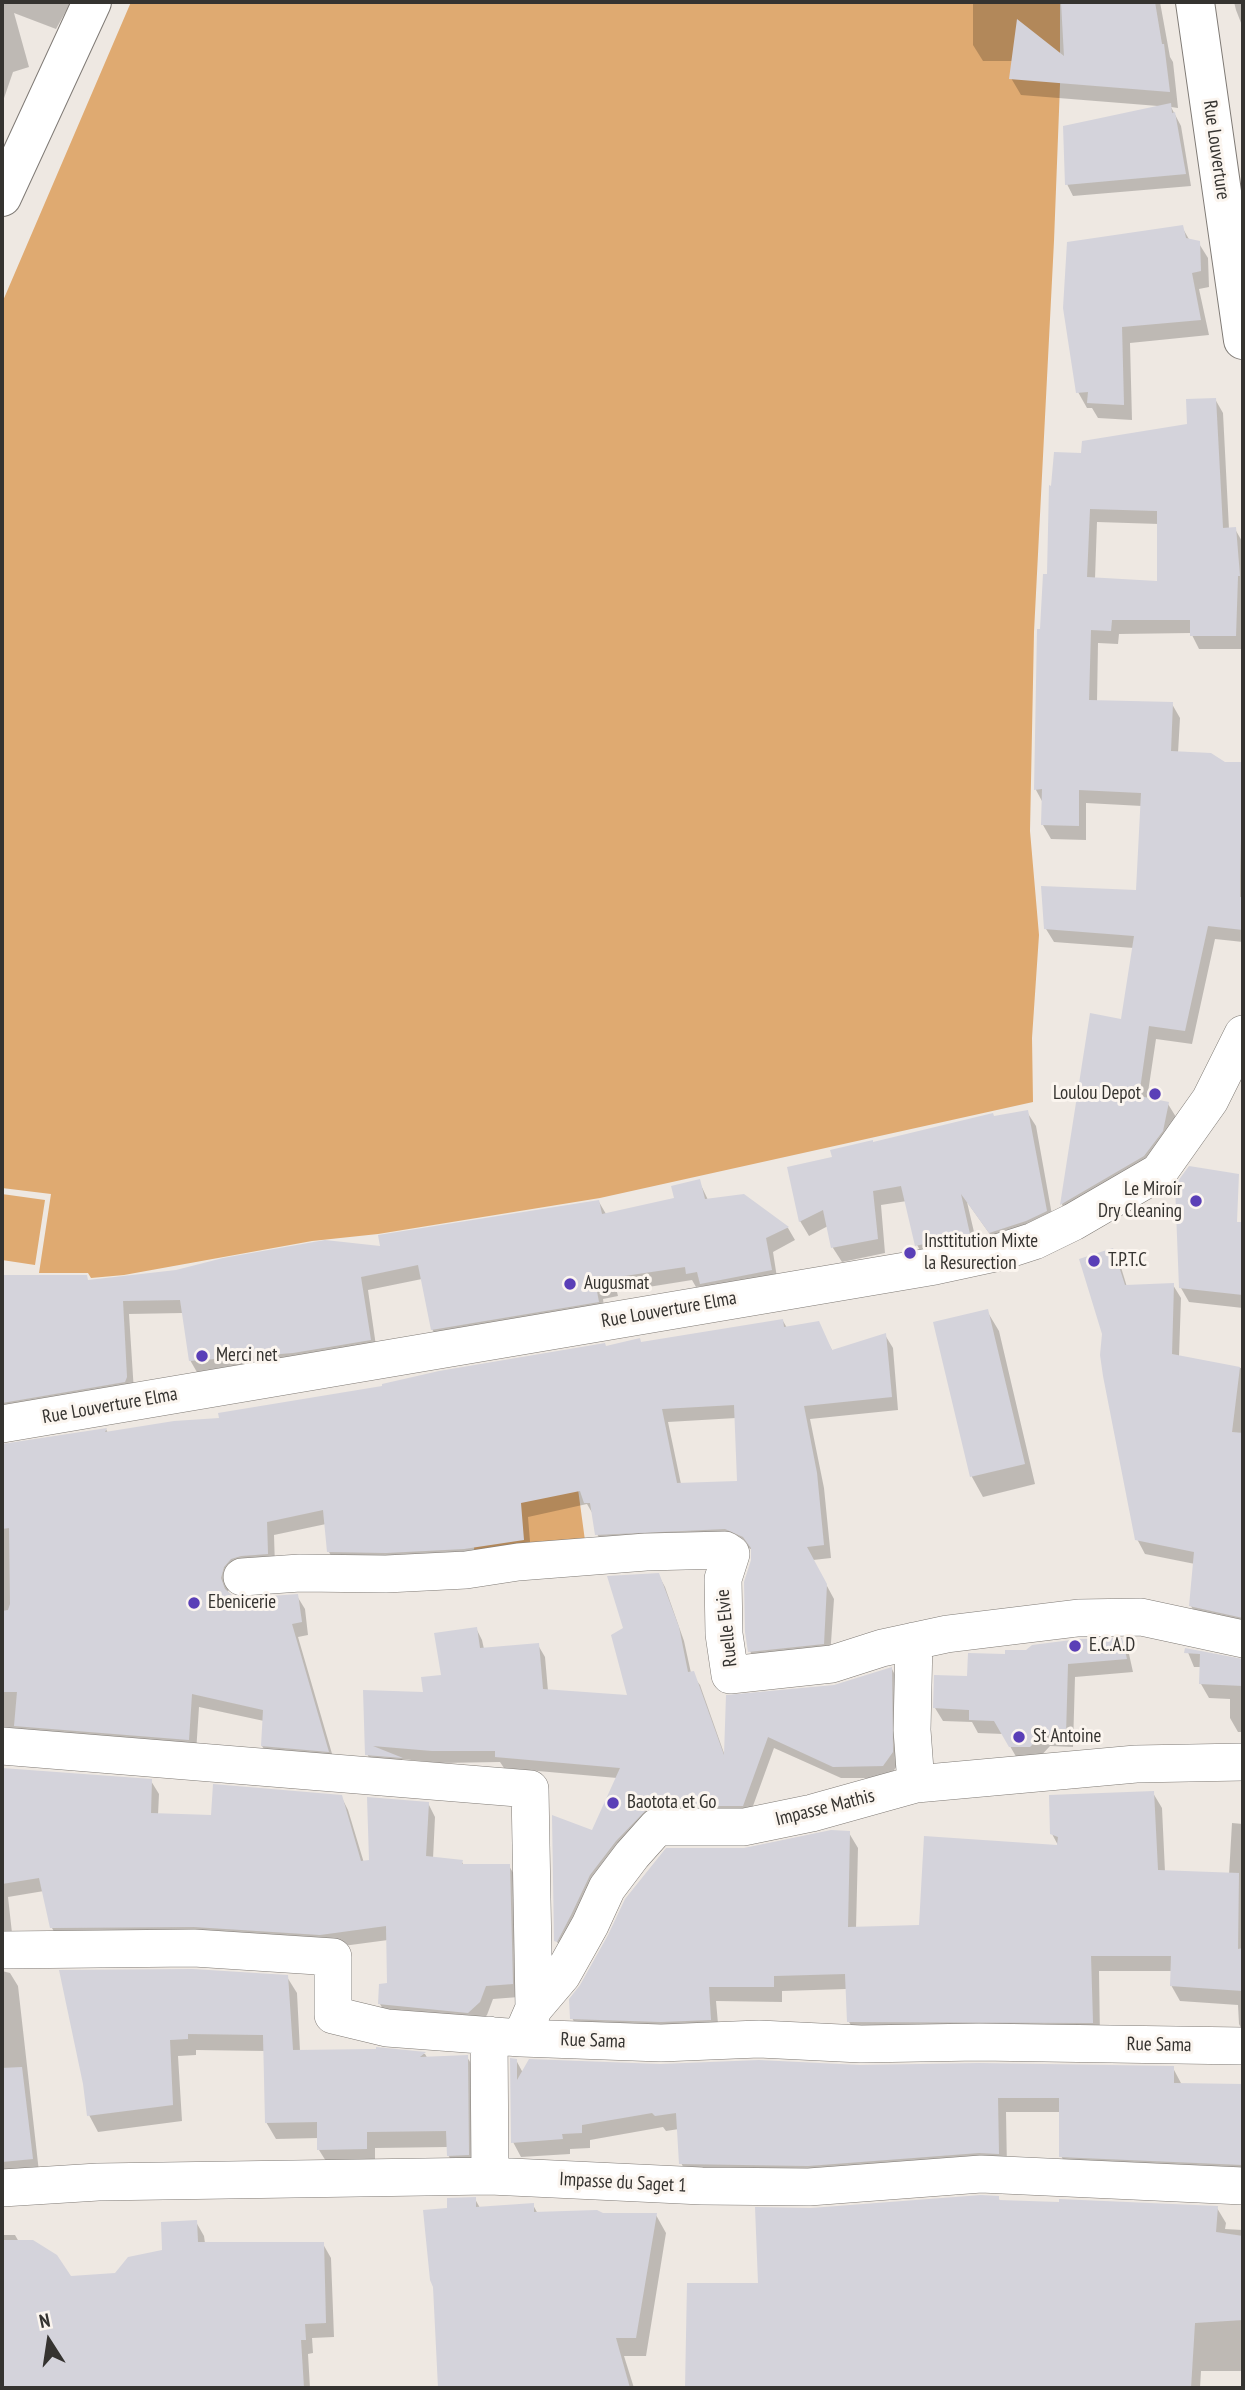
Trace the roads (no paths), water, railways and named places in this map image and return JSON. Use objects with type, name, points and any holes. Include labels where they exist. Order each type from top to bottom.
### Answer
[{"type":"main road","points":[[2,197],[92,2]]},
{"type":"main road","name":"Rue Louverture","points":[[1195,2],[1243,340]]},
{"type":"street","name":"Rue Louverture Elma","points":[[2,1424],[935,1266],[1000,1252],[1034,1241],[1073,1222],[1158,1172],[1210,1100],[1243,1034]]},
{"type":"street","name":"Ruelle Elvie","points":[[243,1577],[300,1573],[386,1574],[466,1570],[518,1562],[646,1552],[725,1550],[731,1554],[723,1579],[724,1634],[730,1675],[832,1664],[947,1634],[1078,1618],[1141,1617],[1243,1639]]},
{"type":"street","points":[[914,1641],[912,1730],[916,1784]]},
{"type":"street","points":[[2,1746],[530,1788],[515,2027],[490,2176]]},
{"type":"street","name":"Impasse Mathis","points":[[515,2027],[562,1975],[607,1888],[657,1827],[744,1827],[812,1813],[916,1784],[1136,1764],[1243,1762]]},
{"type":"street","name":"Rue Sama","points":[[2,1950],[194,1948],[333,1957],[332,2015],[387,2028],[515,2027],[662,2043],[759,2039],[861,2044],[979,2042],[1243,2046]]},
{"type":"street","name":"Impasse du Saget 1","points":[[2,2188],[112,2182],[490,2176],[702,2186],[809,2187],[981,2174],[1243,2186]]},
{"type":"place","name":"Loulou Depot","points":[[1155,1094]]},
{"type":"place","name":"Le Miroir Dry Cleaning","points":[[1196,1201]]},
{"type":"place","name":"Insttitution Mixte la Resurection","points":[[910,1253]]},
{"type":"place","name":"T.P.T.C","points":[[1094,1261]]},
{"type":"place","name":"Augusmat","points":[[570,1284]]},
{"type":"place","name":"Merci net","points":[[202,1356]]},
{"type":"place","name":"Ebenicerie","points":[[194,1603]]},
{"type":"place","name":"E.C.A.D","points":[[1075,1646]]},
{"type":"place","name":"St Antoine","points":[[1019,1737]]},
{"type":"place","name":"Baotota et Go","points":[[613,1803]]}]
